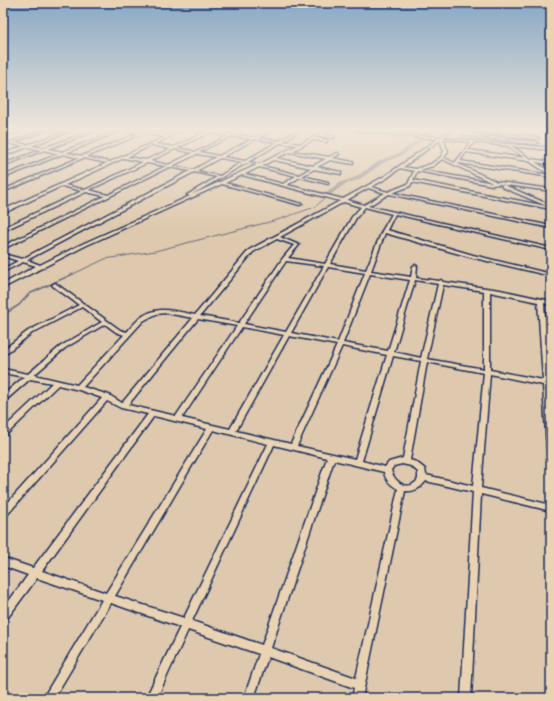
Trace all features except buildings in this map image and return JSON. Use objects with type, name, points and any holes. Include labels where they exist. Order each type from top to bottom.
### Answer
[{"type":"street","points":[[3,176],[38,163]]},
{"type":"street","points":[[3,191],[72,163]]},
{"type":"street","points":[[3,212],[110,163]]},
{"type":"street","points":[[3,230],[142,163]]},
{"type":"street","points":[[154,163],[218,176]]},
{"type":"street","points":[[3,248],[176,163]]},
{"type":"street","points":[[3,271],[208,163]]},
{"type":"street","points":[[166,209],[218,176],[243,163]]},
{"type":"street","points":[[248,163],[328,183]]},
{"type":"street","points":[[3,286],[40,266],[265,163]]},
{"type":"street","points":[[295,163],[340,173]]},
{"type":"street","points":[[284,184],[322,163]]},
{"type":"street","points":[[346,163],[352,164]]},
{"type":"street","points":[[123,406],[251,251],[368,187],[404,163]]},
{"type":"street","points":[[232,432],[354,217],[364,206],[388,193],[409,185],[416,170],[435,163]]},
{"type":"street","points":[[456,163],[551,175]]},
{"type":"street","points":[[456,163],[496,183],[551,207]]},
{"type":"street","points":[[531,163],[551,175]]},
{"type":"street","points":[[399,166],[492,184],[496,183],[551,190]]},
{"type":"street","points":[[242,174],[364,206],[551,249]]},
{"type":"street","points":[[411,181],[551,207]]},
{"type":"street","points":[[221,183],[300,204]]},
{"type":"street","points":[[61,185],[108,196]]},
{"type":"street","points":[[368,187],[388,193],[551,227]]},
{"type":"street","points":[[293,447],[340,344],[384,231],[394,213]]},
{"type":"street","points":[[384,231],[472,256],[551,274]]},
{"type":"street","points":[[178,419],[285,259],[297,245],[276,237]]},
{"type":"street","points":[[3,255],[40,266]]},
{"type":"street","points":[[285,259],[442,282],[551,303]]},
{"type":"street","points":[[358,463],[413,278],[415,266]]},
{"type":"street","points":[[406,461],[424,360],[442,282]]},
{"type":"street","points":[[55,285],[118,331],[128,334]]},
{"type":"street","points":[[466,698],[477,490],[487,372],[487,290]]},
{"type":"street","points":[[541,301],[548,384],[551,450]]},
{"type":"street","points":[[3,353],[30,332],[82,305]]},
{"type":"street","points":[[78,388],[141,320],[155,312],[166,311],[548,384]]},
{"type":"street","points":[[4,398],[63,347],[105,322]]},
{"type":"street","points":[[3,370],[78,388],[107,397],[123,406],[387,470]]},
{"type":"street","points":[[3,433],[56,383]]},
{"type":"street","points":[[3,514],[107,397]]},
{"type":"street","points":[[3,617],[153,413]]},
{"type":"street","points":[[48,698],[212,427]]},
{"type":"street","points":[[151,698],[272,442]]},
{"type":"street","points":[[248,698],[332,456]]},
{"type":"street","points":[[406,461],[420,468],[423,477],[421,483],[415,487],[402,488],[390,480],[387,470],[394,462],[406,461]]},
{"type":"street","points":[[423,477],[551,508]]},
{"type":"street","points":[[357,698],[402,488]]},
{"type":"street","points":[[3,562],[108,599],[187,623],[360,685]]},
{"type":"waterway","points":[[327,195],[343,183],[356,179],[380,163]]},
{"type":"waterway","points":[[71,275],[105,259],[155,251],[277,220],[315,207],[326,197]]},
{"type":"waterway","points":[[3,315],[19,305],[29,294],[73,274]]}]
